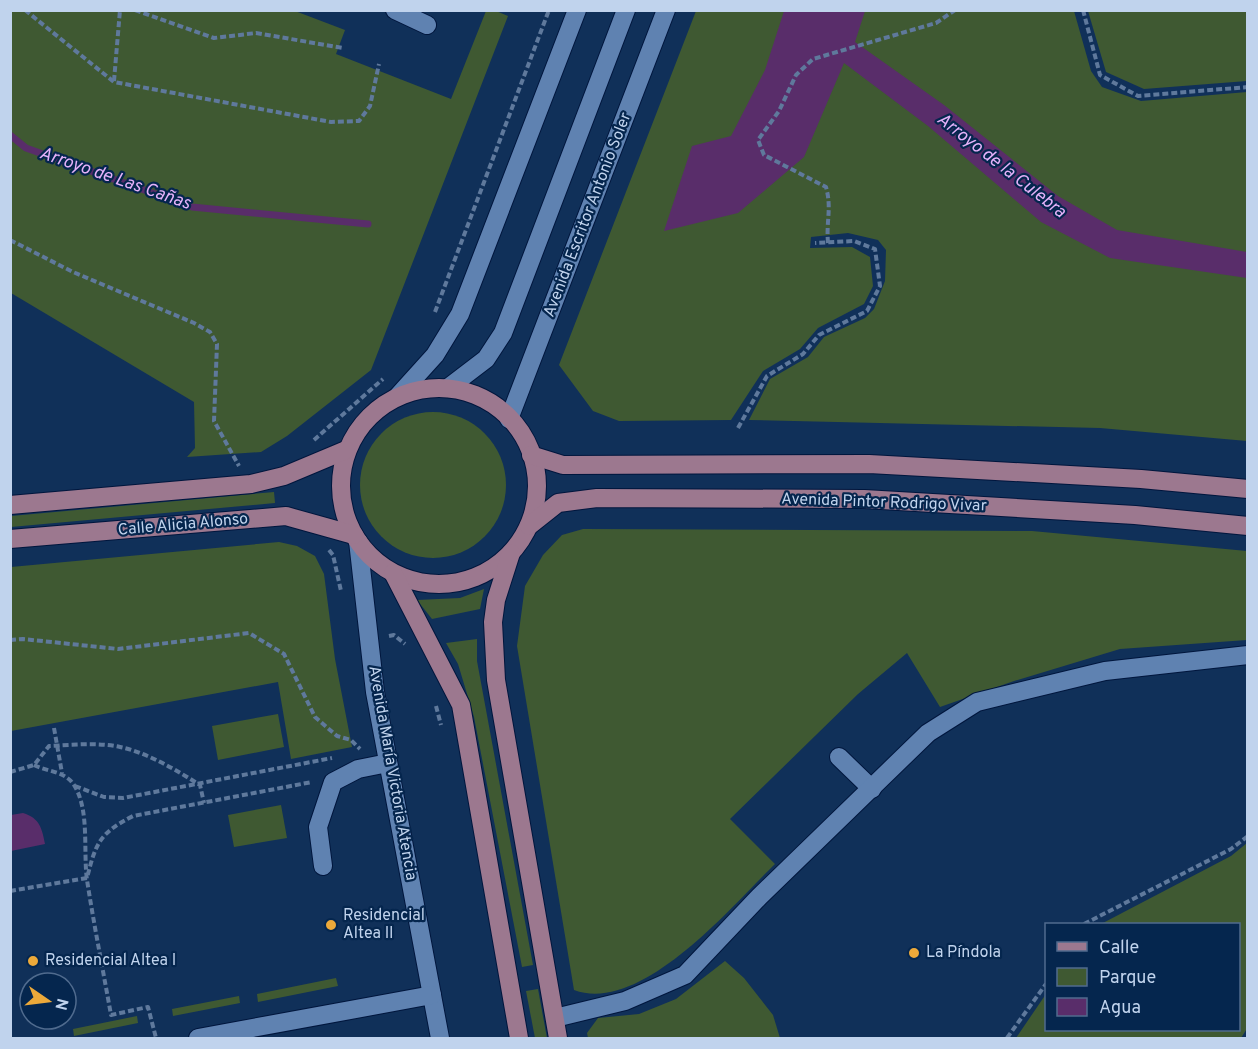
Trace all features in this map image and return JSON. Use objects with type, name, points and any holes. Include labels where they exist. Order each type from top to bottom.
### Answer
[{"type":"main road","points":[[424,388],[448,388],[470,392],[500,408],[522,434],[531,455],[537,494],[529,526],[512,551],[493,568],[470,579],[453,583],[418,582],[393,573],[371,557],[356,538],[344,512],[341,487],[346,450],[373,413],[397,397],[424,388]]},
{"type":"main road","points":[[10,505],[251,484],[284,476],[346,450]]},
{"type":"main road","points":[[531,455],[563,465],[869,464],[1141,479],[1248,489]]},
{"type":"main road","name":"Avenida Pintor Rodrigo Vivar","points":[[529,526],[558,503],[597,498],[864,499],[1135,515],[1248,526]]},
{"type":"main road","name":"Calle Alicia Alonso","points":[[10,539],[286,516],[356,538]]},
{"type":"main road","points":[[512,551],[496,600],[494,622],[496,680],[558,1038]]},
{"type":"main road","points":[[393,573],[461,705],[519,1038]]},
{"type":"street","points":[[395,10],[427,25]]},
{"type":"street","points":[[397,397],[435,355],[460,314],[577,10]]},
{"type":"street","points":[[448,388],[486,359],[503,333],[626,10]]},
{"type":"street","name":"Avenida Escritor Antonio Soler","points":[[509,419],[666,10]]},
{"type":"street","name":"Avenida María Victoria Atencia","points":[[356,538],[369,639],[379,765],[440,1038]]},
{"type":"street","points":[[555,1018],[625,1001],[685,975],[759,897],[928,733],[977,702],[1106,671],[1248,655]]},
{"type":"street","points":[[840,757],[872,789]]},
{"type":"street","points":[[323,866],[318,827],[333,782],[358,769],[379,765]]},
{"type":"street","points":[[198,1038],[432,995]]},
{"type":"path","points":[[25,10],[114,82],[331,122],[359,121],[370,106],[379,64]]},
{"type":"path","points":[[114,82],[120,10]]},
{"type":"path","points":[[135,10],[214,38],[256,33],[343,48]]},
{"type":"path","points":[[434,315],[549,10]]},
{"type":"path","points":[[828,243],[826,225],[831,205],[826,187],[784,163],[764,155],[758,140],[779,111],[796,75],[813,59],[936,23],[955,10]]},
{"type":"path","points":[[1083,10],[1100,75],[1138,96],[1248,87]]},
{"type":"path","points":[[10,240],[73,272],[194,323],[210,332],[217,344],[214,421],[231,455],[251,484]]},
{"type":"path","points":[[738,428],[767,376],[803,354],[819,335],[867,311],[879,286],[875,249],[854,241],[815,243]]},
{"type":"path","points":[[311,442],[392,373]]},
{"type":"path","points":[[305,521],[308,534],[323,543],[333,555],[342,598]]},
{"type":"path","points":[[10,640],[23,639],[118,649],[249,633],[284,654],[315,717],[337,736],[351,740],[379,765]]},
{"type":"path","points":[[369,639],[394,635],[406,645]]},
{"type":"path","points":[[435,700],[442,727]]},
{"type":"path","points":[[54,728],[62,773],[74,786],[84,818],[87,878],[111,1016],[148,1007],[156,1038]]},
{"type":"path","points":[[10,772],[34,765],[49,746],[86,744],[120,747],[167,765],[197,783],[200,785],[204,803]]},
{"type":"path","points":[[74,786],[104,797],[123,798],[344,756]]},
{"type":"path","points":[[34,765],[47,772],[62,773]]},
{"type":"path","points":[[87,878],[94,850],[109,829],[133,816],[315,782]]},
{"type":"path","points":[[1086,923],[1231,849],[1248,836]]},
{"type":"path","points":[[10,891],[87,878]]},
{"type":"path","points":[[1007,1038],[1045,987]]},
{"type":"green space","points":[[10,11],[295,11],[345,30],[336,54],[451,99],[486,11],[496,11],[508,16],[371,370],[287,436],[261,452],[187,457],[195,448],[194,402],[11,293]]},
{"type":"green space","points":[[696,11],[1074,11],[1091,71],[1102,87],[1141,101],[1247,92],[1247,441],[1100,428],[749,420],[770,379],[808,357],[824,337],[865,318],[874,309],[885,281],[886,250],[878,240],[848,233],[811,237],[810,248],[852,247],[870,257],[873,286],[864,304],[818,328],[800,349],[763,371],[731,420],[619,421],[593,411],[559,365]]},
{"type":"green space","points":[[1088,11],[1247,11],[1247,81],[1144,89],[1106,72]]},
{"type":"green space","points":[[433,412],[461,417],[485,433],[501,457],[506,485],[501,513],[485,537],[461,553],[433,558],[405,553],[381,537],[365,513],[360,485],[365,457],[381,433],[405,417]]},
{"type":"green space","points":[[274,492],[275,503],[11,527],[11,516]]},
{"type":"green space","points":[[583,529],[1032,531],[1247,551],[1247,640],[1120,649],[1014,681],[940,707],[907,653],[858,694],[730,819],[775,864],[710,929],[655,972],[627,987],[600,994],[574,990],[517,646],[525,586],[543,555],[562,535]]},
{"type":"green space","points":[[279,542],[297,546],[315,556],[324,574],[335,659],[352,747],[291,759],[278,682],[11,731],[11,567]]},
{"type":"green space","points":[[484,589],[480,609],[432,619],[417,600],[460,598]]},
{"type":"green space","points":[[477,639],[477,661],[533,965],[522,967],[474,717],[458,664],[446,643]]},
{"type":"green space","points":[[278,714],[284,747],[218,760],[212,726]]},
{"type":"green space","points":[[281,805],[287,838],[234,847],[228,815]]},
{"type":"green space","points":[[1247,843],[1248,1027],[1241,1038],[1016,1038],[1045,995],[1045,1031],[1240,1031],[1240,923],[1103,923],[1231,856]]},
{"type":"green space","points":[[725,961],[744,978],[773,1015],[780,1038],[588,1038],[587,1033],[598,1018],[639,1014],[676,999]]},
{"type":"green space","points":[[336,978],[338,986],[258,1002],[257,994]]},
{"type":"green space","points":[[538,989],[547,1038],[535,1038],[526,991]]},
{"type":"green space","points":[[239,996],[240,1003],[173,1016],[172,1009]]},
{"type":"green space","points":[[137,1016],[138,1023],[74,1036],[73,1031],[78,1031],[78,1028]]},
{"type":"water","name":"Arroyo de la Culebra","points":[[784,11],[865,11],[855,42],[944,105],[1058,196],[1117,230],[1247,252],[1247,278],[1110,258],[1041,222],[928,126],[844,63],[804,157],[738,213],[664,231],[692,146],[731,136],[765,70]]},
{"type":"water","points":[[23,813],[37,821],[45,844],[11,851],[11,815]]},
{"type":"waterway","name":"Arroyo de Las Cañas","points":[[10,135],[26,148],[192,207],[368,224]]},
{"type":"place","name":"Residencial Altea II","points":[[331,925]]},
{"type":"place","name":"La Píndola","points":[[914,953]]},
{"type":"place","name":"Residencial Altea I","points":[[33,961]]}]
